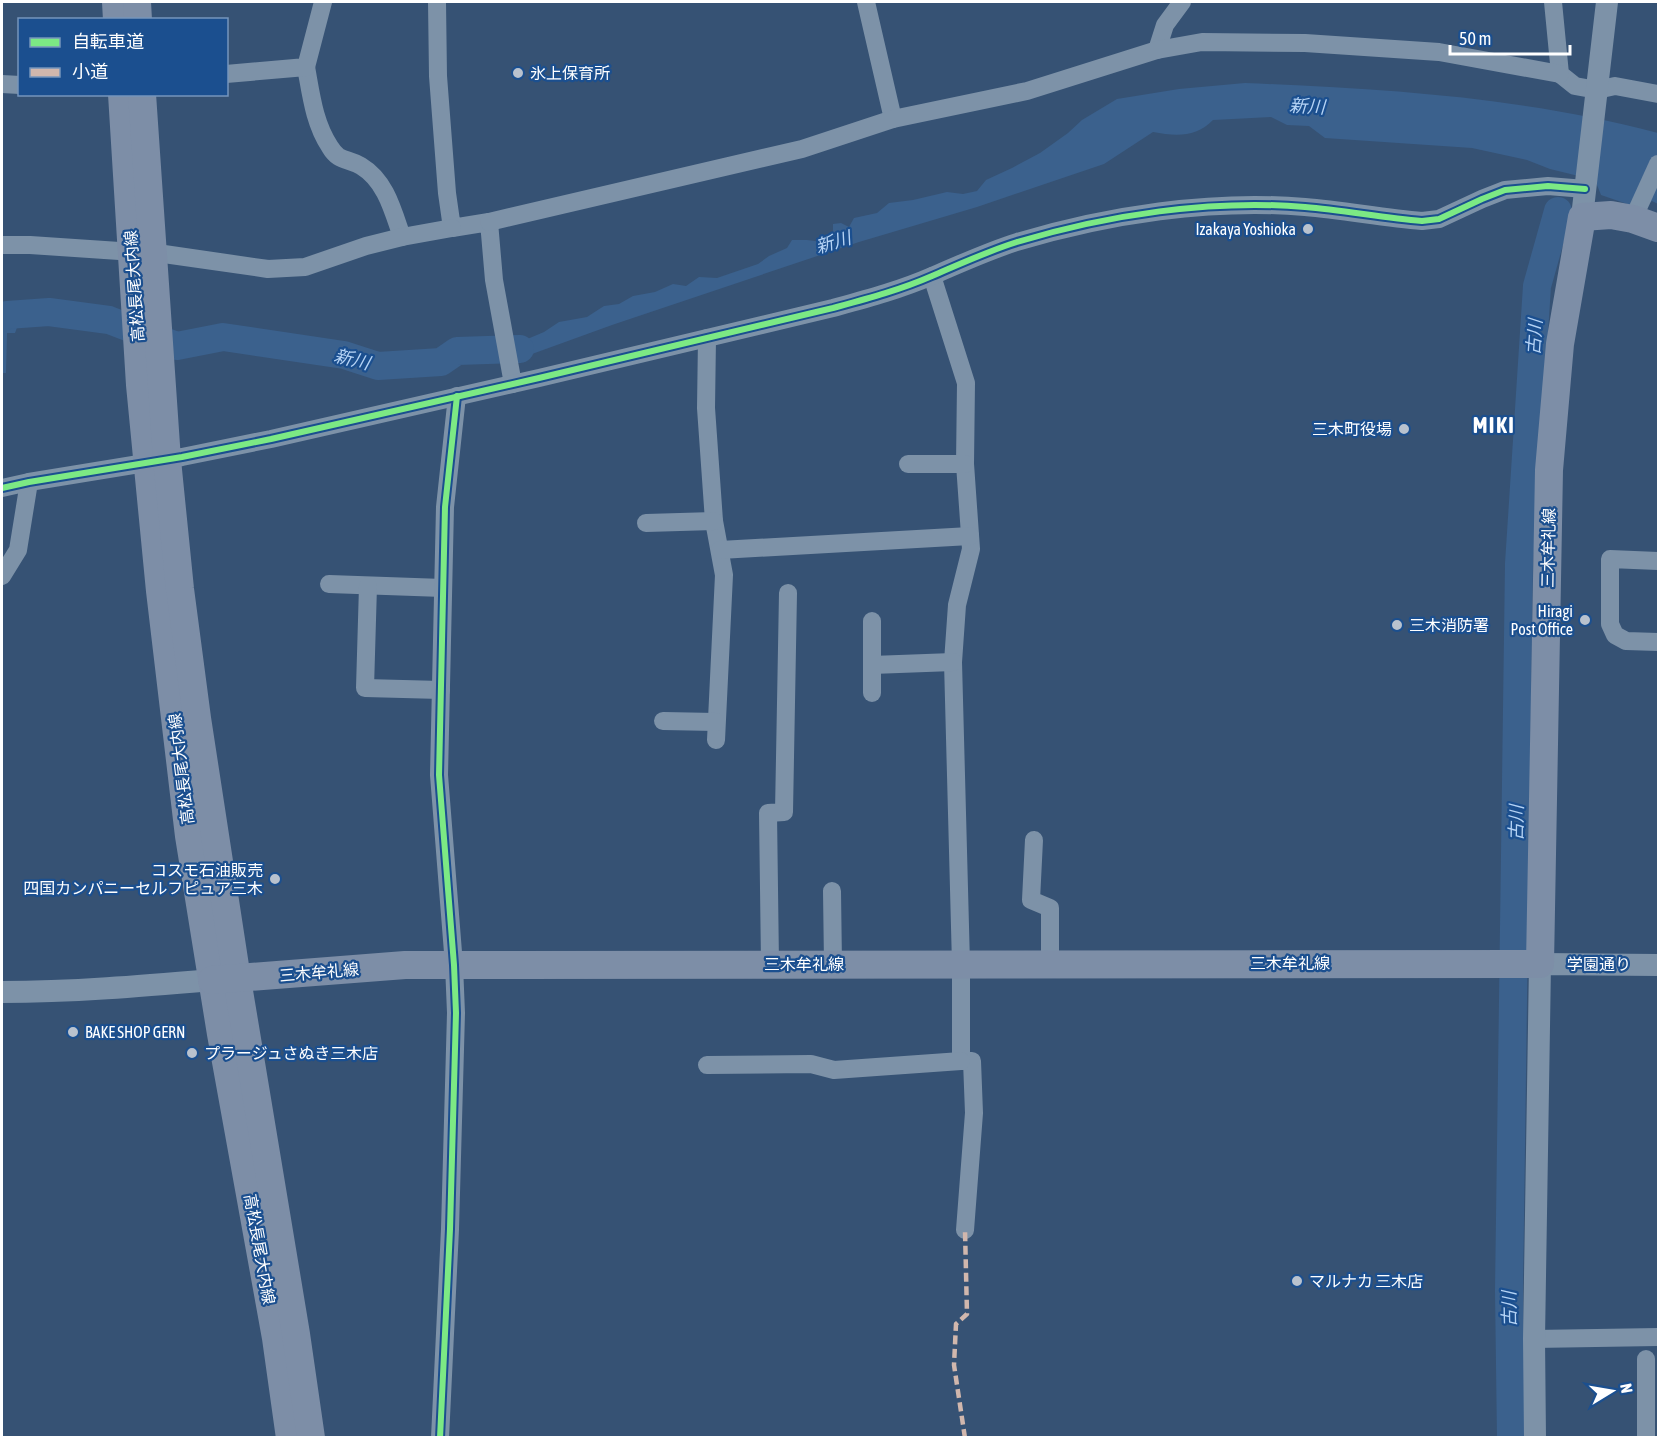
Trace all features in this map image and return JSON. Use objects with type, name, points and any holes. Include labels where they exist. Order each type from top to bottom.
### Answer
[{"type":"main road","points":[[116,2],[117,18]]},
{"type":"main road","points":[[137,2],[138,18]]},
{"type":"main road","name":"高松長尾大内線","points":[[122,96],[142,253]]},
{"type":"main road","name":"高松長尾大内線","points":[[142,96],[142,253],[157,462],[160,591],[189,836],[225,979],[294,1323],[311,1437]]},
{"type":"main road","points":[[1584,196],[1611,215],[1643,219]]},
{"type":"main road","name":"三木牟礼線","points":[[225,979],[405,964],[1540,964],[1549,470],[1560,344],[1584,196]]},
{"type":"main road","name":"高松長尾大内線","points":[[225,979],[290,1437]]},
{"type":"street","points":[[323,2],[306,67],[316,119],[329,147],[339,158],[360,166],[379,182],[402,237]]},
{"type":"street","points":[[437,2],[438,76],[452,228]]},
{"type":"street","points":[[866,2],[893,119]]},
{"type":"street","points":[[1157,50],[1165,25],[1182,2]]},
{"type":"street","points":[[1553,2],[1560,74]]},
{"type":"street","points":[[2,488],[157,462],[271,439],[707,338],[874,297],[976,257],[1060,230],[1140,215],[1235,205],[1275,205],[1422,221],[1439,219],[1505,190],[1548,186],[1584,196],[1607,2]]},
{"type":"street","points":[[2,245],[30,244],[203,258],[268,269],[305,267],[366,246],[402,237],[489,222],[802,149],[893,119],[1027,91],[1157,50],[1202,42],[1305,43],[1439,52],[1560,74],[1575,86],[1597,90],[1615,86],[1659,94]]},
{"type":"street","points":[[228,74],[306,67]]},
{"type":"street","points":[[2,84],[18,85]]},
{"type":"street","points":[[1643,219],[1659,164]]},
{"type":"street","points":[[489,222],[494,280],[513,384]]},
{"type":"street","points":[[932,276],[966,383],[966,464],[970,549],[957,605],[953,662],[962,1061]]},
{"type":"street","points":[[663,721],[716,731],[724,575],[714,521],[706,408],[707,338]]},
{"type":"street","points":[[440,1437],[450,1229],[456,1013],[439,775],[445,507],[457,396]]},
{"type":"street","points":[[908,464],[966,464]]},
{"type":"street","points":[[2,576],[18,550],[29,482]]},
{"type":"street","points":[[646,523],[714,521]]},
{"type":"street","points":[[720,550],[970,536]]},
{"type":"street","points":[[1659,561],[1611,559],[1610,624],[1614,636],[1626,641],[1659,642]]},
{"type":"street","points":[[329,584],[443,588]]},
{"type":"street","points":[[368,586],[365,688],[441,690]]},
{"type":"street","points":[[770,964],[768,813],[784,812],[788,592]]},
{"type":"street","points":[[872,621],[872,693]]},
{"type":"street","points":[[872,665],[953,662]]},
{"type":"street","points":[[1034,840],[1031,900],[1050,908],[1050,964]]},
{"type":"street","points":[[832,891],[833,964]]},
{"type":"street","points":[[1535,1437],[1534,1339],[1540,964]]},
{"type":"street","name":"学園通り","points":[[1540,964],[1659,965]]},
{"type":"street","points":[[2,992],[119,988],[225,979]]},
{"type":"street","points":[[707,1065],[811,1064],[834,1070],[972,1061],[974,1113],[965,1230]]},
{"type":"street","points":[[1534,1339],[1659,1337]]},
{"type":"street","points":[[1646,1437],[1650,1369]]},
{"type":"water","points":[[1245,83],[1401,92],[1505,103],[1607,121],[1658,133],[1658,204],[1652,201],[1642,209],[1601,195],[1595,180],[1550,169],[1527,160],[1472,148],[1325,138],[1309,126],[1287,125],[1271,117],[1213,120],[1192,133],[1177,135],[1153,132],[1104,164],[977,207],[859,242],[521,358],[482,361],[481,350],[525,340],[544,332],[559,322],[587,317],[604,306],[619,304],[633,296],[655,292],[673,284],[686,286],[699,277],[717,278],[758,264],[787,248],[792,240],[823,242],[833,238],[833,224],[841,223],[849,227],[854,218],[877,213],[889,203],[947,192],[963,194],[977,191],[986,180],[1040,153],[1082,120],[1117,99],[1179,89]]},
{"type":"water","points":[[21,301],[55,308],[62,304],[79,309],[111,309],[113,329],[97,322],[44,317],[27,318],[19,322],[15,333],[7,333],[6,373],[2,373],[2,302]]},
{"type":"waterway","name":"古川","points":[[1511,1438],[1509,1291],[1519,564],[1537,286],[1558,211]]},
{"type":"waterway","name":"新川","points":[[2,318],[7,315],[49,312],[109,320],[177,346],[223,337],[344,355],[378,366],[441,362],[457,351],[520,349]]},
{"type":"marked path","points":[[965,1230],[967,1314],[956,1324],[954,1365],[965,1438]]},
{"type":"cycle path","points":[[2,488],[271,439],[833,308],[908,286],[1017,242],[1051,232],[1123,217],[1196,207],[1269,205],[1320,208],[1422,221],[1439,219],[1505,190],[1548,186],[1585,189]]},
{"type":"cycle path","points":[[440,1438],[450,1229],[456,1013],[439,775],[445,507],[457,396]]},
{"type":"place","name":"氷上保育所","points":[[518,73]]},
{"type":"place","name":"Izakaya Yoshioka","points":[[1308,229]]},
{"type":"place","name":"三木町役場","points":[[1404,429]]},
{"type":"place","name":"Hiragi Post Office","points":[[1585,620]]},
{"type":"place","name":"三木消防署","points":[[1397,625]]},
{"type":"place","name":"コスモ石油販売 四国カンパニーセルフピュア三木","points":[[275,879]]},
{"type":"place","name":"BAKE SHOP GERN","points":[[73,1032]]},
{"type":"place","name":"プラージュさぬき三木店","points":[[192,1053]]},
{"type":"place","name":"マルナカ 三木店","points":[[1297,1281]]},
{"type":"district","name":"MIKI","points":[[1494,425]]}]
